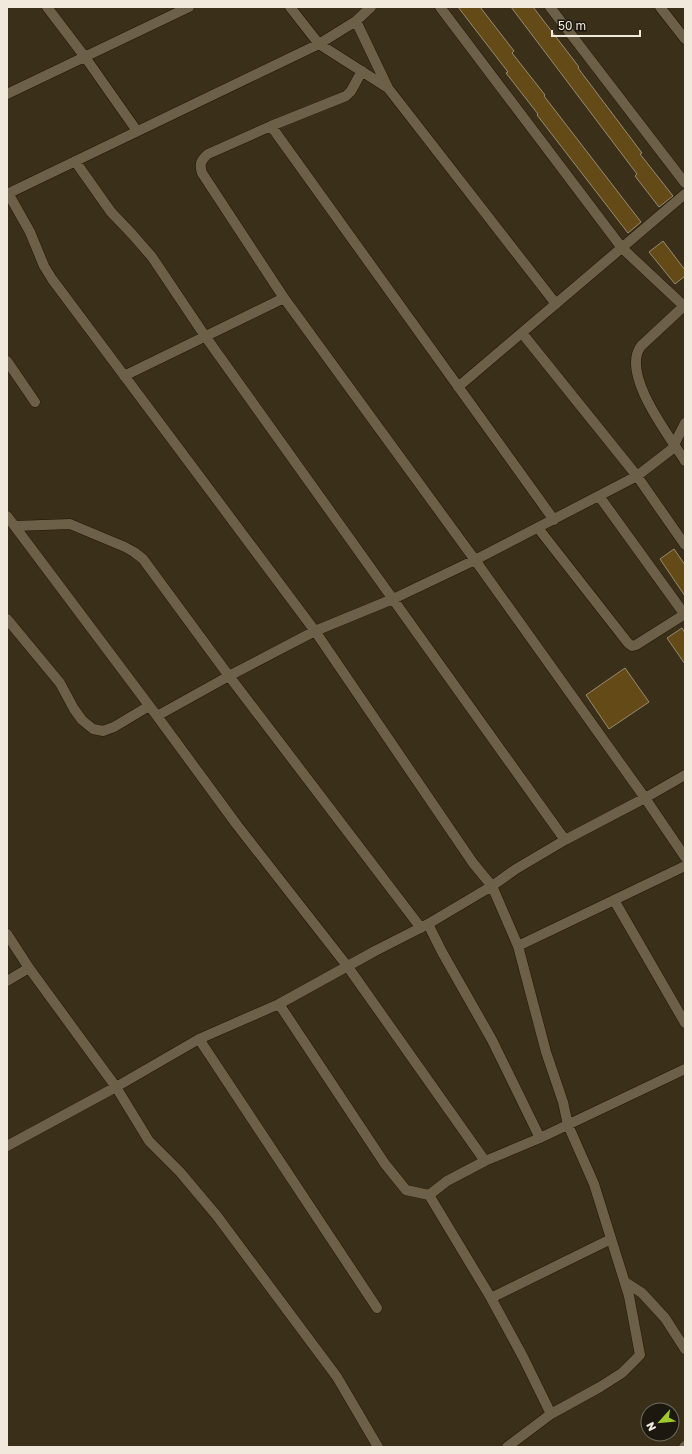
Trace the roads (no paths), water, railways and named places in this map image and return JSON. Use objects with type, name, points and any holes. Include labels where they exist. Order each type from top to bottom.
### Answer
[{"type":"street","points":[[47,7],[85,57],[137,131]]},
{"type":"street","points":[[7,94],[189,7]]},
{"type":"street","points":[[290,7],[319,44],[388,88]]},
{"type":"street","points":[[371,7],[356,21],[319,44],[7,194],[30,232],[44,266],[52,279],[315,631],[473,862],[492,886],[518,946],[546,1052],[563,1102],[568,1125],[594,1184],[625,1282],[640,1355],[622,1373],[551,1414],[507,1447]]},
{"type":"street","points":[[440,7],[622,248],[684,307],[637,350],[635,360],[643,391],[651,409],[685,461]]},
{"type":"street","points":[[550,7],[685,183]]},
{"type":"street","points":[[660,7],[685,39]]},
{"type":"street","points":[[356,21],[388,88],[556,304]]},
{"type":"street","points":[[362,71],[351,91],[346,96],[271,126],[208,154],[202,160],[200,166],[207,182],[284,298],[475,560],[645,798],[685,857]]},
{"type":"street","points":[[271,126],[554,520]]},
{"type":"street","points":[[75,161],[110,212],[152,257],[205,336],[565,840]]},
{"type":"street","points":[[458,387],[685,194]]},
{"type":"street","points":[[124,376],[284,298]]},
{"type":"street","points":[[522,333],[637,476],[685,545]]},
{"type":"street","points":[[7,361],[34,402]]},
{"type":"street","points":[[157,716],[315,631],[393,599],[475,560],[637,476],[671,451],[685,423]]},
{"type":"street","points":[[538,528],[628,644],[632,646],[636,645],[685,614],[599,496]]},
{"type":"street","points":[[7,516],[237,825],[348,967],[485,1161]]},
{"type":"street","points":[[15,526],[70,524],[134,552],[143,559],[229,676],[424,926],[442,952],[492,1040],[540,1138]]},
{"type":"street","points":[[7,619],[60,683],[74,709],[82,720],[93,729],[103,731],[114,727],[149,706]]},
{"type":"street","points":[[7,1146],[116,1087],[199,1039],[279,1004],[424,926],[492,886],[516,869],[565,840],[685,775]]},
{"type":"street","points":[[518,946],[685,866]]},
{"type":"street","points":[[614,900],[685,1023]]},
{"type":"street","points":[[7,934],[116,1087],[149,1140],[180,1172],[217,1216],[337,1377],[378,1447]]},
{"type":"street","points":[[7,982],[30,968]]},
{"type":"street","points":[[279,1004],[385,1164],[406,1190],[429,1195],[491,1298],[523,1357],[551,1414]]},
{"type":"street","points":[[199,1039],[377,1308]]},
{"type":"street","points":[[429,1195],[447,1181],[485,1161],[540,1138],[685,1069]]},
{"type":"street","points":[[491,1298],[611,1240]]},
{"type":"street","points":[[625,1282],[642,1293],[665,1318],[685,1349]]}]
